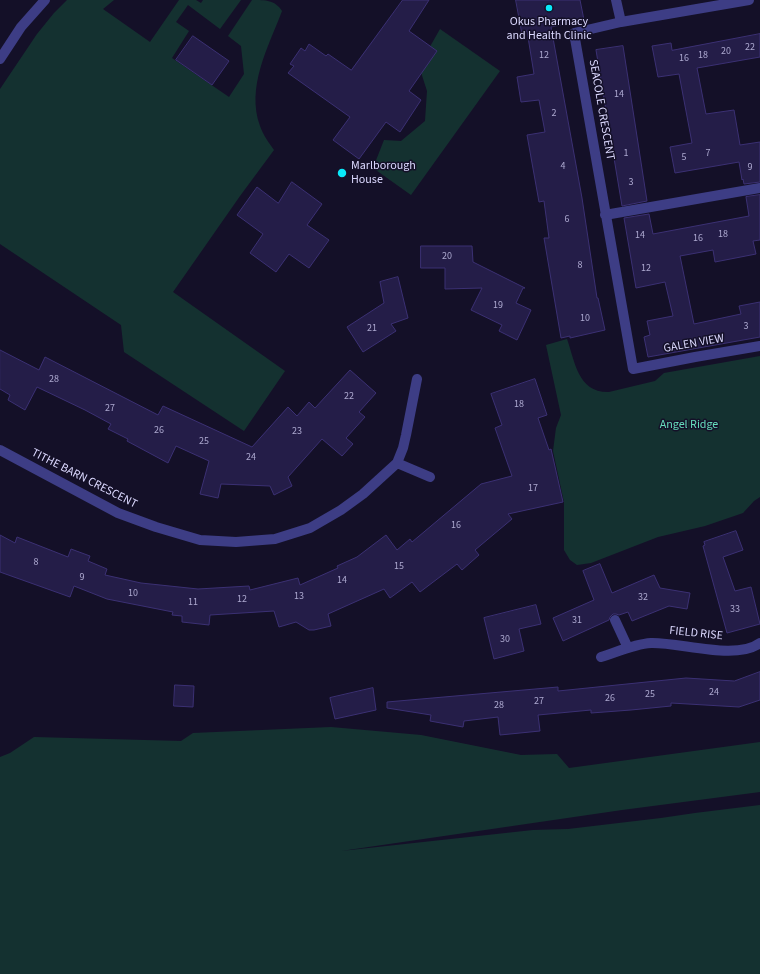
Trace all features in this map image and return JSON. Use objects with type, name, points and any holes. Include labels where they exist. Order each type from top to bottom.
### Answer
[{"type":"street","points":[[0,59],[21,27],[45,0]]},
{"type":"street","points":[[616,0],[622,22],[749,0]]},
{"type":"street","name":"SEACOLE CRESCENT","points":[[622,22],[574,32],[590,116],[605,215],[633,370]]},
{"type":"street","points":[[605,215],[760,188]]},
{"type":"street","name":"GALEN VIEW","points":[[633,370],[695,357],[760,346]]},
{"type":"street","name":"TITHE BARN CRESCENT","points":[[0,450],[118,513],[156,527],[200,540],[236,542],[275,539],[310,528],[341,510],[363,494],[397,463],[403,448],[417,380]]},
{"type":"street","points":[[397,463],[430,477]]},
{"type":"street","points":[[615,620],[628,648]]},
{"type":"street","name":"FIELD RISE","points":[[601,657],[628,648],[655,643],[702,649],[736,651],[750,649],[760,643]]},
{"type":"green space","points":[[67,0],[114,0],[103,9],[150,42],[179,0],[196,0],[201,3],[203,0],[241,0],[220,29],[188,5],[176,22],[189,31],[172,58],[229,97],[244,74],[241,46],[228,36],[252,0],[270,1],[282,11],[260,68],[256,97],[256,111],[260,126],[264,136],[274,150],[173,292],[285,371],[244,431],[124,352],[121,325],[0,244],[0,89],[37,34]]},
{"type":"green space","points":[[440,29],[500,71],[411,195],[373,168],[384,140],[401,141],[425,121],[427,91],[419,66]]},
{"type":"green space","name":"Angel Ridge","points":[[567,339],[579,374],[584,382],[590,387],[599,391],[609,392],[655,381],[664,373],[760,356],[760,497],[743,513],[705,526],[658,537],[591,563],[577,565],[570,560],[564,550],[564,502],[553,451],[556,428],[561,415],[546,345]]},
{"type":"green space","points":[[331,727],[421,735],[521,755],[557,754],[569,768],[760,742],[760,792],[622,810],[341,851],[533,830],[568,829],[760,805],[760,974],[0,974],[0,757],[10,753],[34,737],[181,741],[193,733]]},
{"type":"building","points":[[403,0],[429,0],[409,31],[437,51],[409,91],[421,100],[400,132],[386,122],[359,159],[333,140],[350,117],[288,73],[294,66],[290,64],[301,48],[305,51],[309,44],[326,56],[328,54],[351,70]]},
{"type":"building","points":[[516,0],[580,0],[584,20],[551,27],[582,198],[597,298],[605,330],[570,338],[570,336],[561,338],[544,238],[549,238],[544,201],[539,202],[527,135],[545,132],[539,100],[521,102],[517,77],[534,74],[527,31],[522,32]]},
{"type":"building","points":[[760,34],[760,57],[697,68],[706,114],[734,110],[740,145],[760,142],[760,182],[744,184],[739,162],[675,173],[670,147],[692,143],[679,74],[658,77],[652,46],[671,43],[672,50]]},
{"type":"building","points":[[193,36],[229,61],[212,85],[176,60]]},
{"type":"building","points":[[623,46],[647,201],[622,206],[596,50]]},
{"type":"building","points":[[292,182],[322,204],[307,225],[329,240],[309,268],[289,254],[276,272],[250,253],[263,234],[237,215],[257,187],[278,203]]},
{"type":"building","points":[[760,195],[760,240],[753,241],[756,254],[715,262],[713,250],[680,256],[694,324],[741,314],[739,306],[760,302],[760,337],[648,357],[644,337],[650,335],[647,321],[673,316],[665,282],[636,288],[624,218],[649,214],[653,234],[749,216],[746,197]]},
{"type":"building","points":[[421,246],[472,246],[473,262],[525,288],[523,288],[516,303],[531,310],[517,340],[499,331],[502,325],[471,310],[482,288],[445,289],[445,268],[421,268]]},
{"type":"building","points":[[398,277],[408,318],[391,324],[396,331],[363,352],[347,327],[384,303],[380,282]]},
{"type":"building","points":[[0,350],[39,370],[45,357],[158,415],[163,406],[252,447],[288,407],[297,416],[309,402],[315,408],[350,370],[376,393],[359,412],[365,417],[346,438],[353,444],[342,456],[322,439],[288,477],[292,486],[274,495],[270,486],[221,484],[218,498],[200,494],[209,461],[176,446],[168,463],[108,429],[111,424],[37,387],[25,410],[8,400],[10,395],[0,389]]},
{"type":"building","points":[[535,379],[547,415],[538,418],[549,450],[551,449],[563,502],[508,514],[512,519],[475,550],[479,555],[462,570],[457,564],[420,592],[412,582],[390,598],[384,589],[328,614],[331,626],[309,630],[296,622],[279,627],[274,611],[210,615],[209,625],[182,622],[182,616],[172,615],[173,612],[107,599],[74,586],[70,597],[0,572],[0,535],[15,543],[17,537],[68,557],[71,549],[90,556],[88,561],[107,569],[105,575],[141,583],[198,589],[249,586],[250,590],[298,578],[300,585],[338,568],[337,566],[357,557],[386,535],[397,550],[410,539],[412,542],[481,484],[512,476],[495,428],[502,425],[491,394]]},
{"type":"building","points":[[736,531],[743,550],[723,557],[735,591],[751,587],[760,624],[727,633],[703,546],[705,545],[704,542]]},
{"type":"building","points":[[600,564],[612,593],[654,575],[660,588],[690,593],[687,609],[669,606],[632,621],[628,612],[619,615],[613,614],[609,620],[563,641],[553,618],[594,600],[583,571]]},
{"type":"building","points":[[536,605],[541,624],[519,629],[524,651],[494,659],[484,618]]},
{"type":"building","points":[[760,672],[760,700],[739,707],[671,703],[671,706],[631,710],[591,713],[591,710],[538,715],[540,731],[500,735],[498,717],[464,721],[463,727],[430,721],[431,715],[387,708],[387,702],[558,687],[558,691],[686,678],[734,681]]},
{"type":"building","points":[[175,685],[194,686],[193,707],[174,706]]},
{"type":"building","points":[[373,688],[376,710],[335,719],[330,698]]},
{"type":"place","name":"Okus Pharmacy and Health Clinic","points":[[549,8]]},
{"type":"place","name":"Marlborough House","points":[[342,173]]}]
